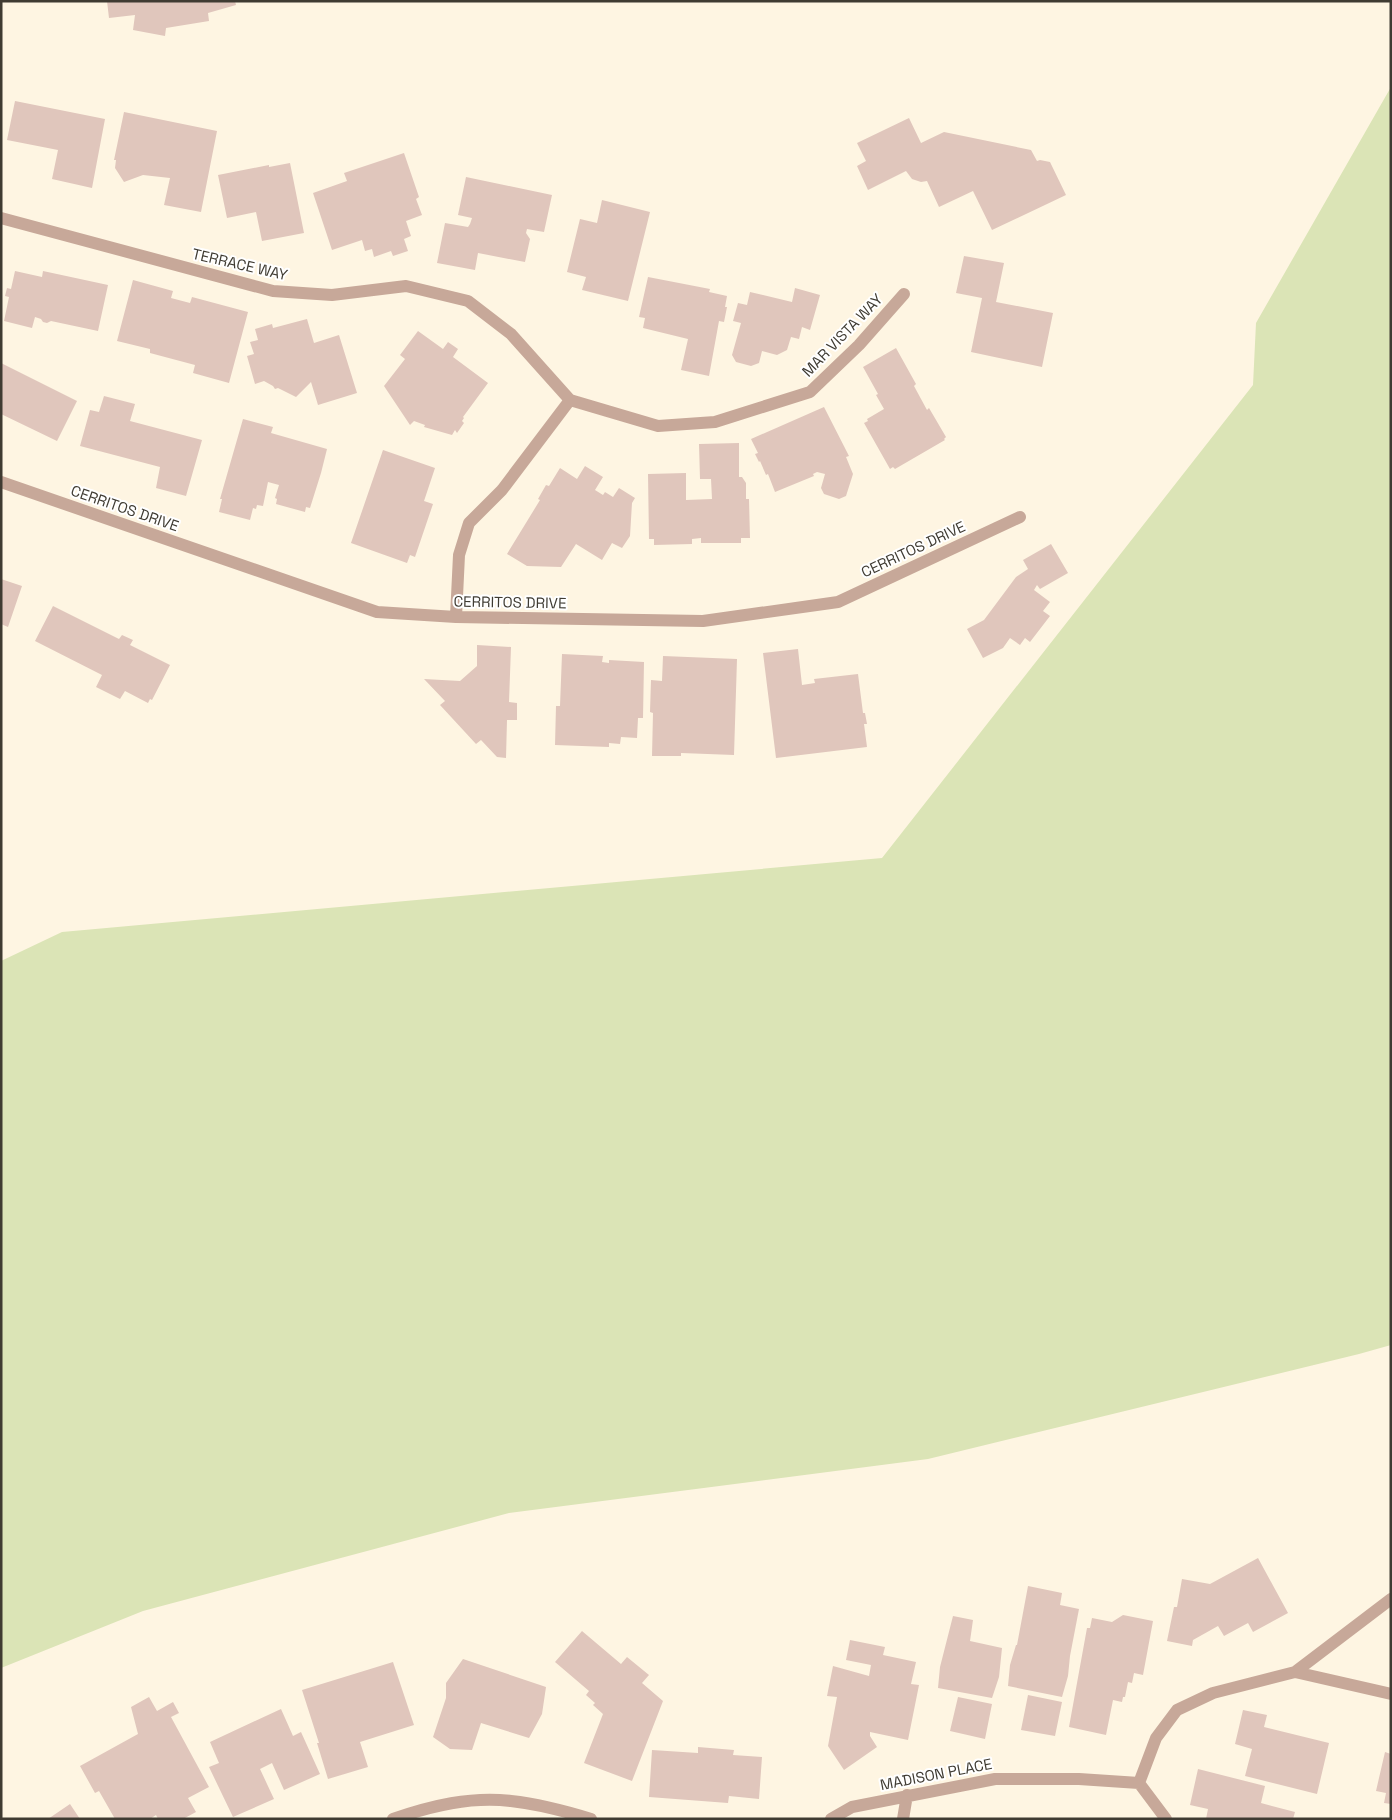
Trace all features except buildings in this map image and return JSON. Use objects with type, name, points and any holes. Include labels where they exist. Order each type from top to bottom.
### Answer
[{"type":"street","name":"TERRACE WAY","points":[[1,218],[273,291],[332,295],[406,286],[468,301],[510,334],[570,400]]},
{"type":"street","name":"MAR VISTA WAY","points":[[570,400],[658,426],[715,422],[810,392],[859,345],[904,294]]},
{"type":"street","points":[[456,617],[459,555],[469,523],[502,490],[570,400]]},
{"type":"street","name":"CERRITOS DRIVE","points":[[1,482],[378,612],[456,617],[703,621],[838,602],[1020,517]]},
{"type":"street","points":[[1166,1819],[1139,1782],[1156,1738],[1177,1710],[1213,1692],[1295,1672],[1391,1599]]},
{"type":"street","points":[[1295,1672],[1391,1694]]},
{"type":"street","name":"MADISON PLACE","points":[[831,1819],[852,1807],[995,1779],[1079,1779],[1139,1782]]},
{"type":"street","points":[[902,1819],[908,1795]]},
{"type":"street","points":[[394,1819],[424,1808],[466,1800],[510,1801],[561,1810],[591,1819]]},
{"type":"green space","points":[[1391,87],[1391,1345],[928,1459],[509,1513],[143,1611],[1,1668],[1,961],[62,932],[882,858],[1253,385],[1256,323]]}]
